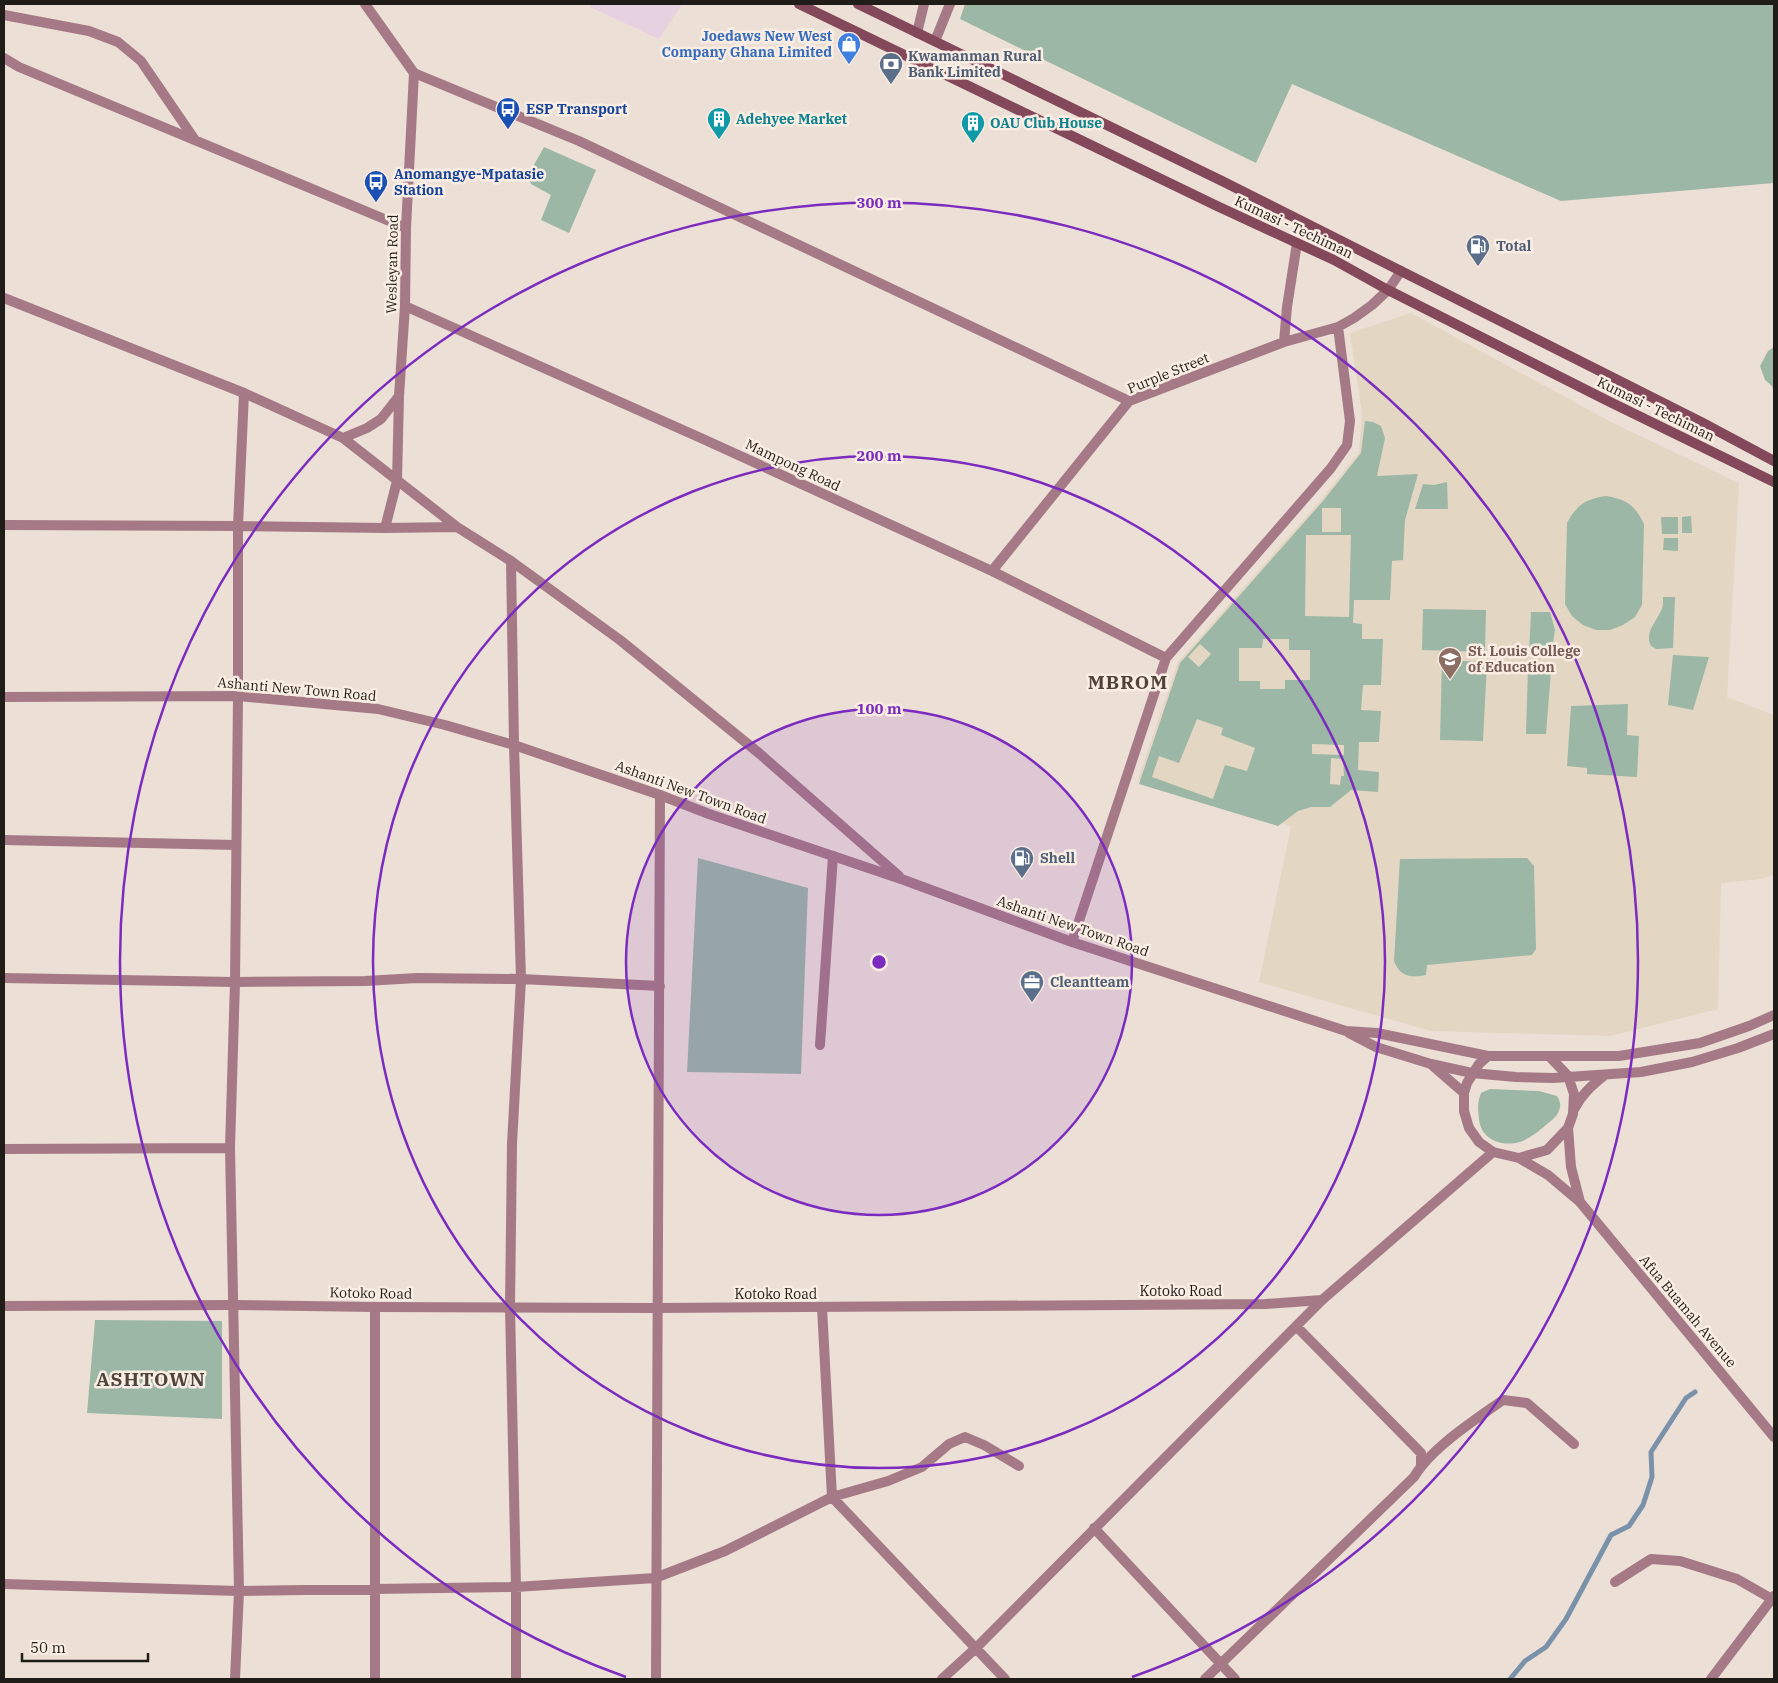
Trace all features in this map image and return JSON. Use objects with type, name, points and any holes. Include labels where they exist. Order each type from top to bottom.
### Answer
[{"type":"main road","name":"Kumasi - Techiman","points":[[799,4],[1208,202],[1334,260],[1388,290],[1774,482]]},
{"type":"main road","name":"Kumasi - Techiman","points":[[858,4],[1222,181],[1774,461]]},
{"type":"street","points":[[365,4],[414,73],[588,145],[1129,401]]},
{"type":"street","points":[[917,33],[924,4]]},
{"type":"street","points":[[935,41],[950,4]]},
{"type":"street","points":[[4,15],[89,30],[118,42],[142,61],[195,140]]},
{"type":"street","points":[[4,58],[19,67],[406,228]]},
{"type":"street","name":"Wesleyan Road","points":[[385,528],[397,481],[399,396],[405,306],[406,228],[414,73]]},
{"type":"street","points":[[1284,342],[1287,307],[1297,243]]},
{"type":"street","name":"Purple Street","points":[[992,571],[1129,401],[1284,342],[1338,327],[1354,318],[1388,290],[1401,271]]},
{"type":"street","points":[[4,298],[244,392],[343,438],[457,527],[511,561],[620,640],[760,754],[904,880]]},
{"type":"street","name":"Mampong Road","points":[[405,306],[992,571],[1166,658]]},
{"type":"street","points":[[1072,942],[1166,658],[1332,468],[1347,446],[1350,421],[1338,327]]},
{"type":"street","points":[[235,1679],[239,1591],[230,1148],[235,982],[238,526],[244,392]]},
{"type":"street","points":[[343,438],[367,428],[382,419],[399,396]]},
{"type":"street","points":[[4,525],[457,527]]},
{"type":"street","points":[[511,561],[521,979],[512,1144],[510,1307],[516,1679]]},
{"type":"street","name":"Ashanti New Town Road","points":[[4,697],[238,696],[378,709],[445,725],[514,745],[660,795],[904,880],[1072,942],[1346,1031],[1376,1047],[1431,1064],[1472,1073],[1553,1078],[1641,1072],[1692,1062],[1738,1048],[1774,1034]]},
{"type":"street","points":[[656,1679],[660,795]]},
{"type":"street","points":[[4,840],[236,845]]},
{"type":"street","points":[[820,1045],[833,856]]},
{"type":"street","points":[[4,978],[235,982],[365,981],[417,978],[521,979],[660,986]]},
{"type":"street","name":"Ashanti New Town Road","points":[[1346,1031],[1377,1033],[1488,1056],[1619,1056],[1700,1043],[1774,1015]]},
{"type":"street","points":[[1488,1056],[1472,1073],[1464,1094],[1464,1111],[1469,1128],[1479,1142],[1493,1152],[1519,1158],[1547,1150],[1568,1128],[1581,1098],[1593,1084],[1606,1074]]},
{"type":"street","points":[[1549,1056],[1568,1076],[1574,1094],[1573,1114]]},
{"type":"street","points":[[1431,1064],[1464,1094]]},
{"type":"street","name":"Afua Buamah Avenue","points":[[1568,1128],[1571,1167],[1580,1202]]},
{"type":"street","points":[[4,1149],[230,1148]]},
{"type":"street","points":[[942,1679],[976,1648],[1322,1300],[1493,1152]]},
{"type":"street","name":"Afua Buamah Avenue","points":[[1519,1158],[1548,1175],[1580,1202],[1774,1437]]},
{"type":"street","name":"Kotoko Road","points":[[4,1306],[233,1305],[657,1308],[1265,1304],[1322,1300]]},
{"type":"street","points":[[375,1307],[376,1679]]},
{"type":"street","points":[[822,1307],[832,1496],[1005,1679]]},
{"type":"street","points":[[1296,1326],[1421,1453],[1421,1465]]},
{"type":"street","points":[[1204,1679],[1414,1477],[1421,1465],[1460,1432],[1503,1400],[1527,1403],[1574,1444]]},
{"type":"street","points":[[4,1584],[239,1591],[516,1587],[655,1578],[725,1551],[832,1496],[888,1482],[922,1467],[949,1444],[965,1437],[984,1445],[1019,1466]]},
{"type":"street","points":[[1094,1528],[1235,1679]]},
{"type":"street","points":[[1615,1582],[1651,1559],[1680,1560],[1737,1579],[1773,1597],[1711,1679]]},
{"type":"shaded area","points":[[592,4],[682,4],[659,39],[590,7]]},
{"type":"shaded area","name":"St. Louis College of Education","points":[[1411,313],[1611,422],[1739,483],[1727,697],[1774,715],[1774,875],[1760,879],[1721,883],[1718,1009],[1610,1036],[1431,1031],[1259,982],[1291,826],[1138,780],[1178,662],[1319,502],[1359,452],[1362,413],[1350,333]]},
{"type":"green space","points":[[965,4],[1774,4],[1774,183],[1561,201],[1292,84],[1256,163],[960,19]]},
{"type":"green space","points":[[544,147],[596,170],[569,233],[541,220],[551,195],[531,184],[530,175]]},
{"type":"green space","points":[[1774,347],[1774,394],[1772,386],[1765,380],[1760,366],[1768,351]]},
{"type":"green space","points":[[1365,421],[1373,422],[1381,426],[1385,438],[1377,476],[1418,474],[1405,520],[1403,560],[1392,561],[1390,600],[1354,600],[1353,623],[1362,624],[1362,639],[1383,639],[1381,685],[1363,685],[1361,710],[1381,711],[1379,742],[1359,742],[1358,770],[1379,772],[1378,792],[1351,790],[1330,807],[1311,807],[1298,811],[1278,826],[1139,784],[1180,663],[1323,501],[1361,453]],"holes":[[[1322,508],[1341,508],[1341,532],[1322,532]],[[1306,535],[1351,535],[1349,617],[1305,616]],[[1263,639],[1289,639],[1289,650],[1310,650],[1310,680],[1285,680],[1285,689],[1260,689],[1260,681],[1239,681],[1239,648],[1262,648]],[[1200,644],[1211,654],[1199,667],[1188,657]],[[1197,719],[1223,728],[1221,735],[1255,748],[1247,771],[1225,765],[1213,799],[1152,777],[1159,756],[1179,763]],[[1312,744],[1344,745],[1344,755],[1312,754]],[[1331,758],[1343,759],[1344,776],[1341,776],[1340,785],[1330,784]]]},
{"type":"green space","points":[[1447,482],[1448,509],[1415,509],[1423,484],[1434,485]]},
{"type":"green space","points":[[1606,496],[1629,504],[1637,512],[1644,524],[1642,605],[1635,617],[1623,625],[1610,630],[1596,630],[1583,625],[1572,616],[1565,604],[1567,523],[1582,504],[1592,499]]},
{"type":"green space","points":[[1691,516],[1692,533],[1682,533],[1682,517]]},
{"type":"green space","points":[[1661,517],[1678,517],[1678,534],[1662,534]]},
{"type":"green space","points":[[1664,538],[1678,538],[1678,551],[1663,550]]},
{"type":"green space","points":[[1663,597],[1675,597],[1673,648],[1656,649],[1651,646],[1649,635],[1663,605]]},
{"type":"green space","points":[[1423,609],[1486,610],[1485,652],[1422,650]]},
{"type":"green space","points":[[1531,612],[1550,612],[1555,630],[1551,656],[1529,655]]},
{"type":"green space","points":[[1673,655],[1709,657],[1693,710],[1668,705]]},
{"type":"green space","points":[[1442,660],[1487,662],[1483,741],[1440,740]]},
{"type":"green space","points":[[1528,669],[1551,671],[1546,734],[1526,734]]},
{"type":"green space","points":[[1628,704],[1627,735],[1639,736],[1637,777],[1587,774],[1587,768],[1567,766],[1571,706]]},
{"type":"green space","points":[[698,858],[808,888],[801,1074],[687,1072]]},
{"type":"green space","points":[[1527,858],[1534,866],[1536,949],[1532,955],[1427,965],[1426,975],[1421,976],[1407,975],[1399,970],[1394,961],[1400,859]]},
{"type":"green space","points":[[1490,1089],[1539,1091],[1557,1096],[1560,1103],[1559,1110],[1553,1119],[1527,1139],[1513,1143],[1500,1142],[1488,1137],[1479,1119],[1478,1103],[1481,1093]]},
{"type":"green space","points":[[95,1320],[222,1321],[222,1419],[87,1413]]},
{"type":"waterway","points":[[1510,1679],[1525,1661],[1546,1647],[1566,1619],[1611,1535],[1629,1526],[1643,1505],[1652,1477],[1651,1452],[1686,1398],[1695,1392]]},
{"type":"place","name":"Joedaws New West Company Ghana Limited","points":[[849,65]]},
{"type":"place","name":"Kwamanman Rural Bank Limited","points":[[891,85]]},
{"type":"place","name":"ESP Transport","points":[[508,130]]},
{"type":"place","name":"Adehyee Market","points":[[719,140]]},
{"type":"place","name":"OAU Club House","points":[[973,144]]},
{"type":"place","name":"Anomangye-Mpatasie Station","points":[[376,203]]},
{"type":"place","name":"Total","points":[[1478,267]]},
{"type":"place","name":"St. Louis College of Education","points":[[1450,680]]},
{"type":"place","name":"Shell","points":[[1022,879]]},
{"type":"place","name":"Cleantteam","points":[[1032,1003]]},
{"type":"district","name":"MBROM","points":[[1128,682]]},
{"type":"district","name":"ASHTOWN","points":[[151,1379]]}]
